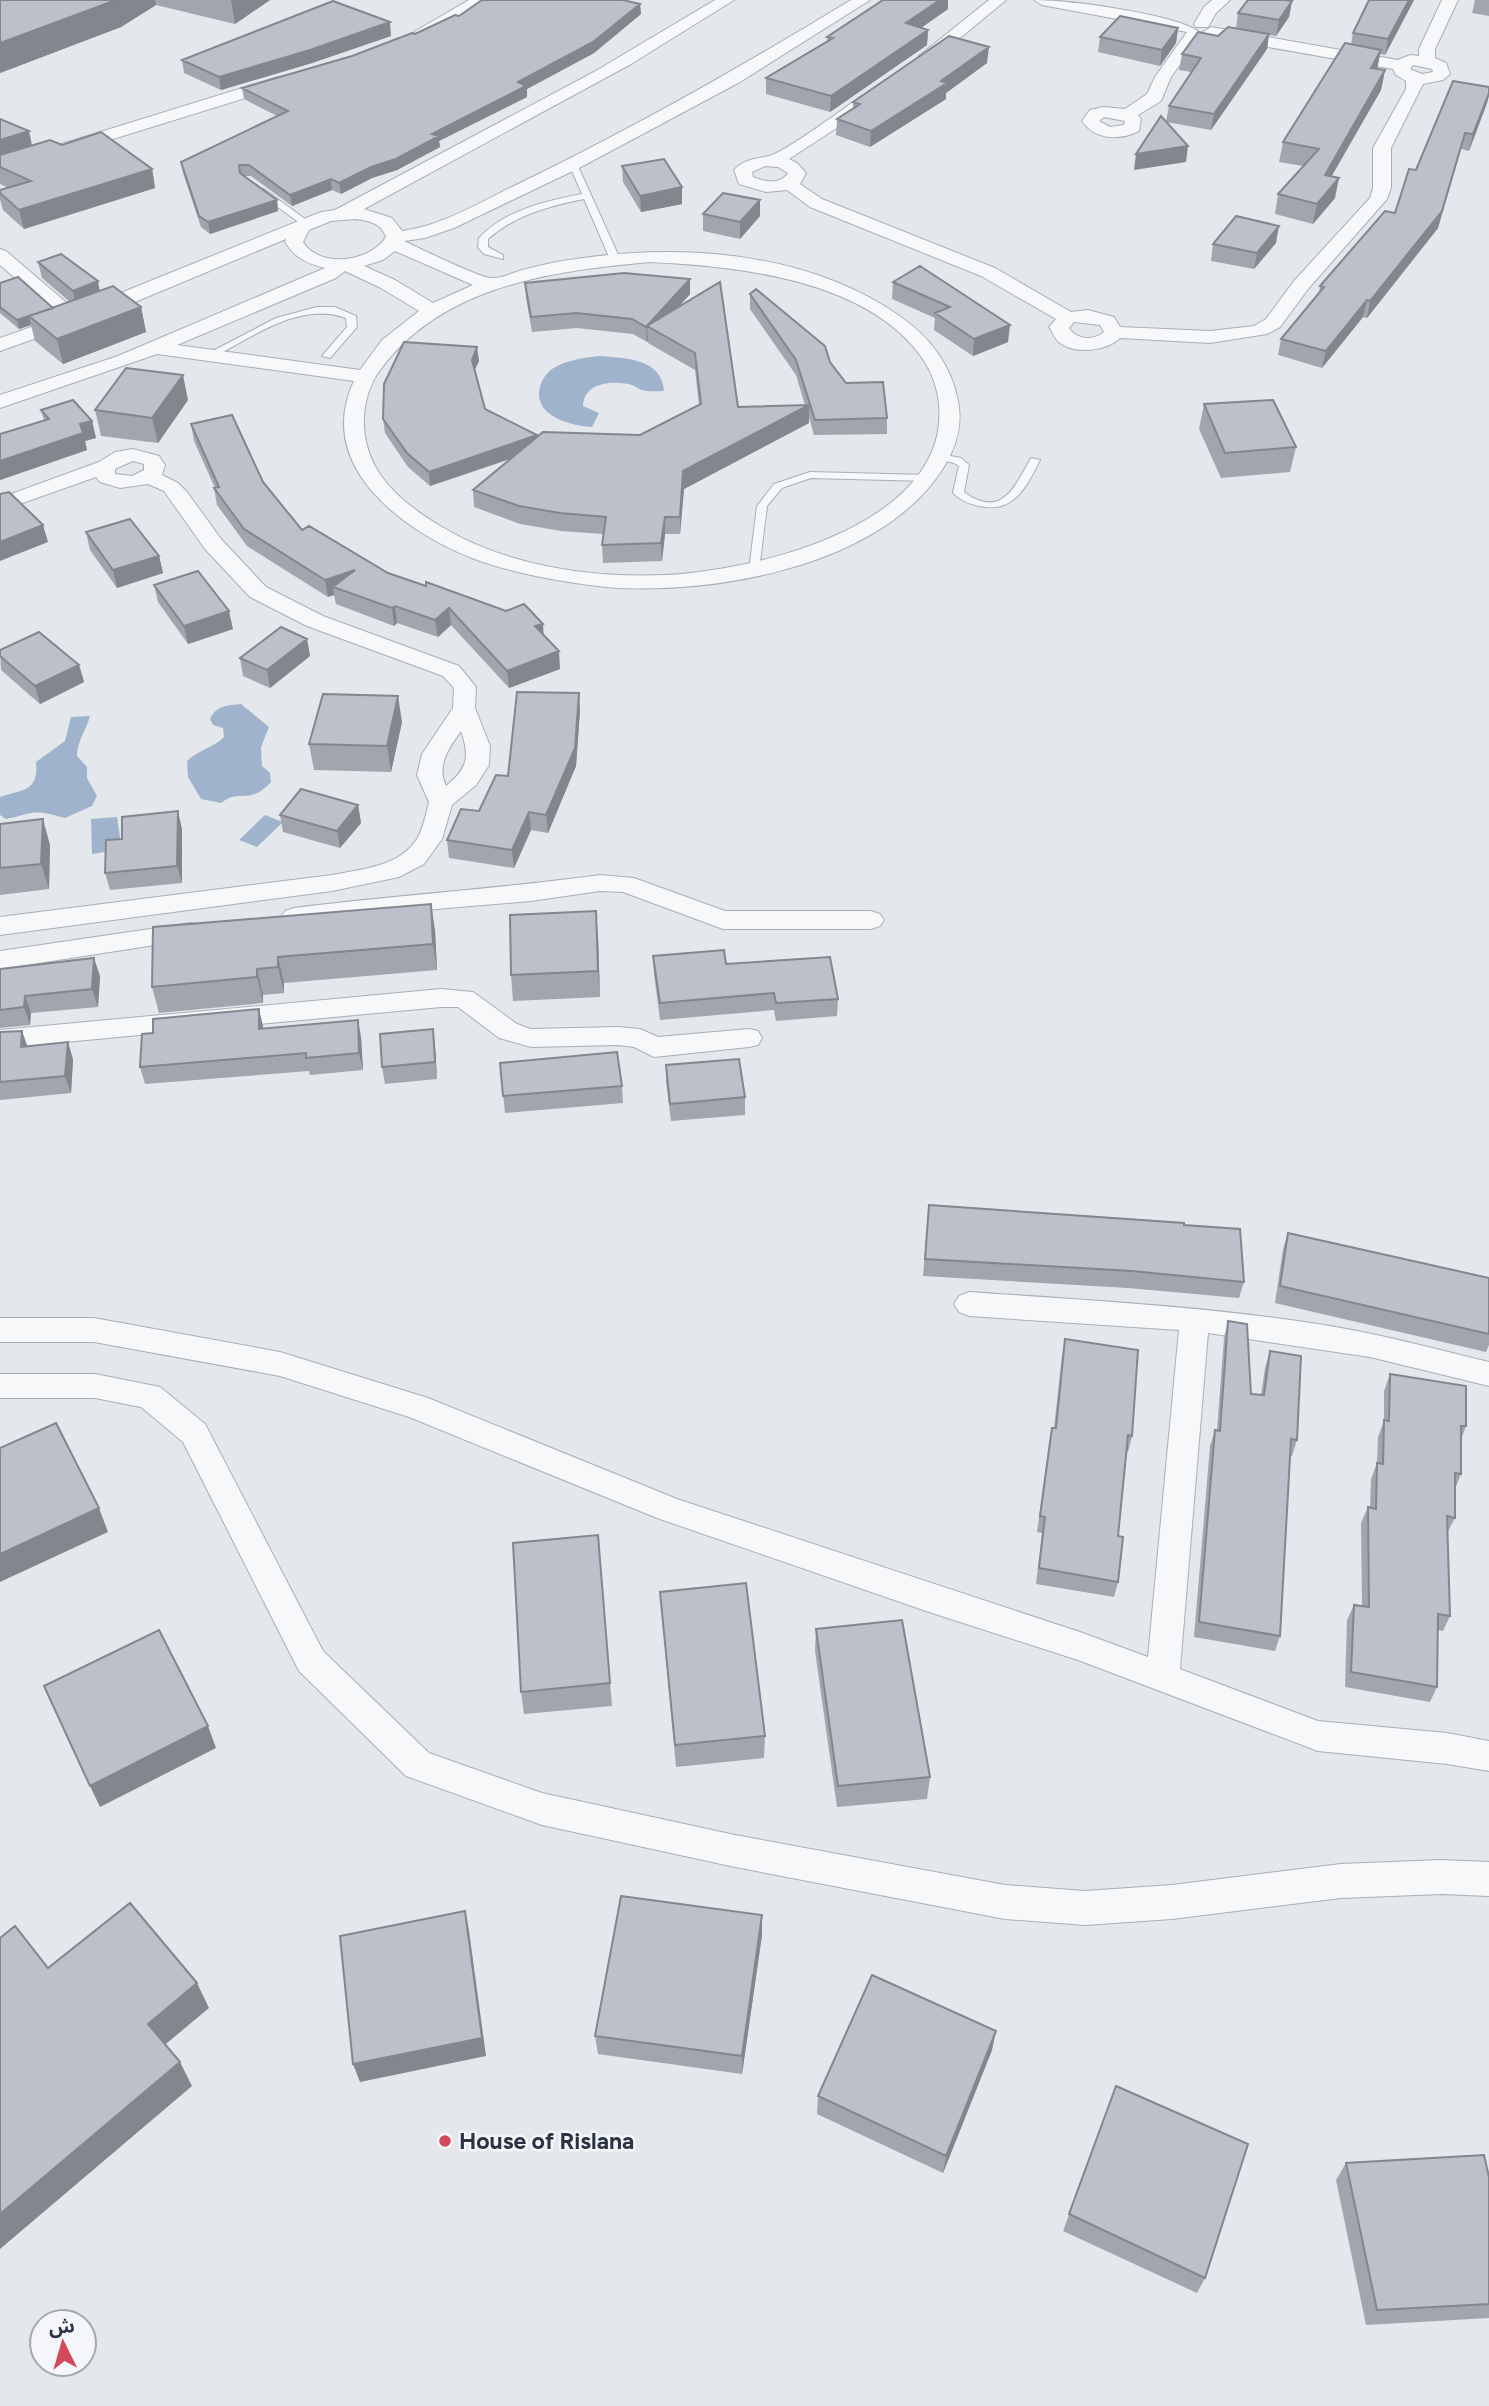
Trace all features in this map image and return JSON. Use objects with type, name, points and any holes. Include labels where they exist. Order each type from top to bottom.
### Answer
[{"type":"street","points":[[411,37],[436,27],[481,0]]},
{"type":"street","points":[[0,345],[339,214],[400,186],[682,29],[726,0]]},
{"type":"street","points":[[303,227],[294,242],[301,254],[319,262],[343,264],[378,255],[394,240],[448,224],[573,164],[734,78],[862,0]]},
{"type":"street","points":[[1042,0],[1400,65],[1410,60],[1427,61],[1440,66],[1442,74],[1432,79],[1415,78],[1402,72],[1400,65]]},
{"type":"street","points":[[1128,115],[1155,97],[1167,68],[1189,47],[1210,10],[1222,0]]},
{"type":"street","points":[[1427,61],[1427,49],[1450,0]]},
{"type":"street","points":[[914,66],[1012,1]]},
{"type":"street","points":[[0,169],[99,135],[295,76]]},
{"type":"street","points":[[1114,331],[1210,337],[1243,334],[1273,323],[1301,285],[1378,199],[1382,188],[1382,148],[1414,89],[1415,78]]},
{"type":"street","points":[[775,161],[793,168],[797,173],[796,178],[790,183],[761,187],[745,180],[742,175],[748,166],[775,161],[880,90]]},
{"type":"street","points":[[790,183],[797,192],[816,203],[988,272],[1068,318],[1098,317],[1107,321],[1114,331]]},
{"type":"street","points":[[339,214],[364,215],[384,221],[394,231],[394,240]]},
{"type":"street","points":[[394,240],[489,285]]},
{"type":"street","points":[[0,255],[73,318]]},
{"type":"street","points":[[650,256],[706,258],[761,266],[812,279],[857,298],[886,315],[925,348],[944,379],[951,411],[946,445],[928,478],[897,509],[855,536],[802,558],[754,570],[676,580],[609,580],[545,572],[486,556],[436,534],[396,507],[369,476],[355,443],[354,409],[365,377],[383,351],[431,310],[489,285],[539,270],[615,259],[650,256]]},
{"type":"street","points":[[343,264],[388,284],[431,310]]},
{"type":"street","points":[[0,402],[157,348],[329,274],[343,264]]},
{"type":"street","points":[[1068,318],[1059,327],[1060,333],[1074,342],[1085,344],[1105,341],[1114,331]]},
{"type":"street","points":[[157,348],[365,377]]},
{"type":"street","points":[[0,505],[106,466],[104,473],[115,482],[137,482],[148,477],[171,486],[213,544],[258,592],[315,621],[451,671],[461,679],[465,687],[464,708],[478,746],[477,765],[468,780],[441,802],[430,838],[415,858],[390,871],[332,883],[0,926]]},
{"type":"street","points":[[441,802],[429,775],[435,754],[464,708]]},
{"type":"street","points":[[268,921],[389,904],[531,893],[600,883],[625,884],[723,920],[871,920]]},
{"type":"street","points":[[0,960],[214,929]]},
{"type":"street","points":[[0,1039],[441,998],[464,998],[508,1031],[531,1038],[618,1036],[640,1038],[654,1047],[749,1038]]},
{"type":"street","points":[[969,1304],[1195,1320],[1370,1345],[1489,1374]]},
{"type":"street","points":[[1163,1675],[1195,1320]]},
{"type":"street","points":[[0,1330],[94,1330],[279,1364],[418,1407],[668,1508],[1163,1675],[1318,1735],[1347,1741],[1438,1746],[1489,1756]]},
{"type":"street","points":[[0,1385],[95,1386],[149,1396],[194,1433],[311,1661],[418,1765],[542,1809],[735,1851],[1005,1902],[1030,1904],[1085,1908],[1172,1902],[1341,1881],[1441,1877],[1489,1879]]},
{"type":"lane","points":[[573,164],[615,259]]},
{"type":"lane","points":[[256,187],[303,227]]},
{"type":"lane","points":[[500,257],[487,253],[483,247],[484,238],[495,227],[544,206],[587,197]]},
{"type":"lane","points":[[209,355],[295,314],[319,308],[338,309],[351,316],[352,327],[327,356]]},
{"type":"lane","points":[[940,457],[957,460],[964,465],[958,492],[964,499],[987,505],[1005,505],[1016,496],[1035,460]]},
{"type":"lane","points":[[754,570],[762,506],[778,486],[810,475],[928,478]]},
{"type":"water","points":[[599,356],[630,359],[649,366],[662,380],[664,391],[645,391],[632,385],[616,383],[594,387],[588,392],[583,406],[599,413],[592,427],[575,425],[550,414],[540,401],[539,392],[547,373],[569,361]]},
{"type":"water","points":[[241,704],[269,727],[261,747],[262,766],[270,773],[271,782],[256,793],[233,797],[221,803],[201,799],[188,777],[187,761],[224,737],[223,728],[213,725],[210,719],[215,711]]},
{"type":"water","points":[[90,716],[78,746],[77,756],[87,767],[87,778],[97,796],[92,806],[65,818],[40,813],[6,819],[0,815],[0,797],[32,784],[36,762],[65,741],[71,717]]},
{"type":"water","points":[[265,815],[283,822],[257,847],[239,840]]},
{"type":"water","points":[[117,817],[121,844],[117,850],[92,854],[91,819]]},
{"type":"building","points":[[0,0],[116,0],[0,43]]},
{"type":"building","points":[[482,0],[623,0],[640,4],[593,42],[518,82],[526,86],[432,134],[439,136],[396,159],[371,167],[339,183],[331,179],[290,195],[249,165],[239,165],[240,173],[277,200],[208,222],[199,216],[181,162],[288,111],[242,88],[352,56],[415,34],[455,15],[459,16]]},
{"type":"building","points":[[883,0],[940,0],[906,23],[928,30],[831,96],[766,78],[833,38],[827,37]]},
{"type":"building","points":[[1248,0],[1292,1],[1279,20],[1238,13]]},
{"type":"building","points":[[1369,0],[1409,0],[1388,39],[1353,33]]},
{"type":"building","points":[[333,1],[390,22],[310,50],[219,77],[182,60]]},
{"type":"building","points":[[1120,16],[1178,28],[1162,50],[1100,37]]},
{"type":"building","points":[[1228,27],[1269,34],[1214,114],[1169,106],[1201,58],[1182,54],[1198,32],[1218,36]]},
{"type":"building","points":[[949,36],[989,47],[941,81],[947,83],[871,131],[837,119],[860,104],[853,102]]},
{"type":"building","points":[[1345,43],[1381,50],[1371,68],[1385,70],[1325,175],[1339,178],[1317,204],[1278,194],[1319,149],[1283,142]]},
{"type":"building","points":[[1453,81],[1489,87],[1489,93],[1473,134],[1465,133],[1442,211],[1326,351],[1281,339],[1324,287],[1320,286],[1385,211],[1395,213],[1409,169],[1416,170]]},
{"type":"building","points":[[1161,116],[1188,146],[1136,154]]},
{"type":"building","points":[[0,119],[29,131],[0,140]]},
{"type":"building","points":[[101,132],[152,169],[19,210],[0,193],[0,190],[31,181],[0,167],[0,155],[50,140],[62,145]]},
{"type":"building","points":[[664,159],[682,187],[640,196],[622,166]]},
{"type":"building","points":[[723,193],[760,200],[740,222],[703,214]]},
{"type":"building","points":[[1236,216],[1279,226],[1257,253],[1213,244]]},
{"type":"building","points":[[61,254],[98,281],[73,291],[38,262]]},
{"type":"building","points":[[920,266],[1010,325],[974,339],[935,313],[950,307],[893,282]]},
{"type":"building","points":[[624,273],[690,279],[646,327],[632,319],[576,313],[531,317],[525,283]]},
{"type":"building","points":[[18,277],[53,308],[17,320],[0,307],[0,283]]},
{"type":"building","points":[[720,282],[738,407],[809,405],[683,471],[680,517],[665,517],[661,543],[602,545],[606,517],[519,506],[473,490],[543,432],[640,435],[701,404],[695,353],[647,326]]},
{"type":"building","points":[[113,286],[141,307],[57,339],[29,316]]},
{"type":"building","points":[[756,289],[825,346],[830,362],[846,383],[883,382],[887,418],[815,420],[796,360],[750,294]]},
{"type":"building","points":[[404,342],[477,347],[472,360],[485,409],[537,435],[429,472],[407,453],[383,419],[384,384]]},
{"type":"building","points":[[126,368],[183,375],[152,418],[95,410]]},
{"type":"building","points":[[73,400],[92,421],[80,424],[83,433],[0,461],[0,434],[49,419],[41,410]]},
{"type":"building","points":[[1273,400],[1296,447],[1225,453],[1204,404]]},
{"type":"building","points":[[232,415],[263,482],[302,530],[309,526],[388,573],[426,586],[426,582],[506,611],[524,604],[543,624],[535,626],[559,651],[507,671],[449,608],[435,620],[333,587],[355,570],[325,580],[244,529],[214,488],[219,487],[191,424]]},
{"type":"building","points":[[9,492],[43,525],[0,542],[0,494]]},
{"type":"building","points":[[130,519],[159,556],[113,570],[86,532]]},
{"type":"building","points":[[198,571],[229,611],[184,626],[154,585]]},
{"type":"building","points":[[281,627],[307,639],[267,670],[240,658]]},
{"type":"building","points":[[39,632],[79,665],[35,686],[0,656],[0,650]]},
{"type":"building","points":[[517,692],[579,693],[575,748],[546,815],[529,812],[512,850],[447,840],[461,809],[479,811],[496,775],[508,776]]},
{"type":"building","points":[[323,694],[398,696],[387,746],[309,744]]},
{"type":"building","points":[[301,789],[358,805],[337,831],[280,815]]},
{"type":"building","points":[[178,811],[177,866],[105,873],[106,840],[122,839],[122,817]]},
{"type":"building","points":[[43,819],[41,864],[0,868],[0,824]]},
{"type":"building","points":[[431,904],[433,944],[278,957],[278,967],[257,969],[257,977],[152,987],[153,927]]},
{"type":"building","points":[[596,911],[598,971],[511,975],[510,915]]},
{"type":"building","points":[[724,950],[726,964],[830,957],[838,999],[776,1003],[774,993],[660,1003],[653,956]]},
{"type":"building","points":[[94,958],[92,989],[25,996],[24,1007],[0,1010],[0,969]]},
{"type":"building","points":[[259,1009],[259,1029],[358,1020],[359,1053],[306,1058],[306,1053],[140,1067],[142,1034],[153,1033],[153,1019]]},
{"type":"building","points":[[433,1029],[435,1062],[382,1067],[380,1034]]},
{"type":"building","points":[[22,1031],[21,1047],[68,1042],[65,1076],[0,1082],[0,1032]]},
{"type":"building","points":[[617,1052],[622,1086],[503,1096],[500,1063]]},
{"type":"building","points":[[739,1059],[745,1097],[670,1104],[666,1065]]},
{"type":"building","points":[[929,1205],[1240,1229],[1244,1282],[1132,1271],[925,1259]]},
{"type":"building","points":[[1288,1233],[1489,1278],[1489,1334],[1280,1286]]},
{"type":"building","points":[[1228,1321],[1247,1324],[1251,1394],[1264,1395],[1270,1351],[1301,1356],[1297,1440],[1291,1439],[1280,1636],[1199,1622],[1215,1430],[1220,1431]]},
{"type":"building","points":[[1065,1339],[1138,1350],[1132,1436],[1128,1435],[1118,1536],[1123,1537],[1118,1582],[1039,1568],[1045,1517],[1040,1516],[1052,1428],[1056,1428]]},
{"type":"building","points":[[1390,1374],[1466,1386],[1466,1426],[1461,1426],[1461,1474],[1455,1473],[1455,1518],[1447,1516],[1450,1616],[1438,1614],[1437,1687],[1351,1672],[1354,1605],[1369,1607],[1368,1507],[1376,1509],[1377,1463],[1383,1464],[1384,1420],[1389,1421]]},
{"type":"building","points":[[56,1423],[99,1508],[0,1554],[0,1448]]},
{"type":"building","points":[[598,1535],[610,1683],[521,1692],[513,1543]]},
{"type":"building","points":[[746,1583],[765,1736],[675,1745],[660,1592]]},
{"type":"building","points":[[902,1620],[930,1777],[838,1786],[816,1629]]},
{"type":"building","points":[[159,1630],[208,1726],[90,1786],[44,1686]]},
{"type":"building","points":[[621,1896],[762,1915],[742,2056],[595,2036]]},
{"type":"building","points":[[130,1903],[197,1983],[148,2024],[180,2062],[0,2214],[0,1938],[15,1926],[48,1968]]},
{"type":"building","points":[[465,1911],[482,2038],[353,2064],[340,1936]]},
{"type":"building","points":[[872,1975],[996,2031],[946,2156],[818,2096]]},
{"type":"building","points":[[1116,2086],[1248,2144],[1205,2278],[1069,2214]]},
{"type":"building","points":[[1484,2155],[1489,2177],[1489,2304],[1377,2310],[1346,2163]]},
{"type":"place","name":"House of Rislana","points":[[445,2141]]}]
